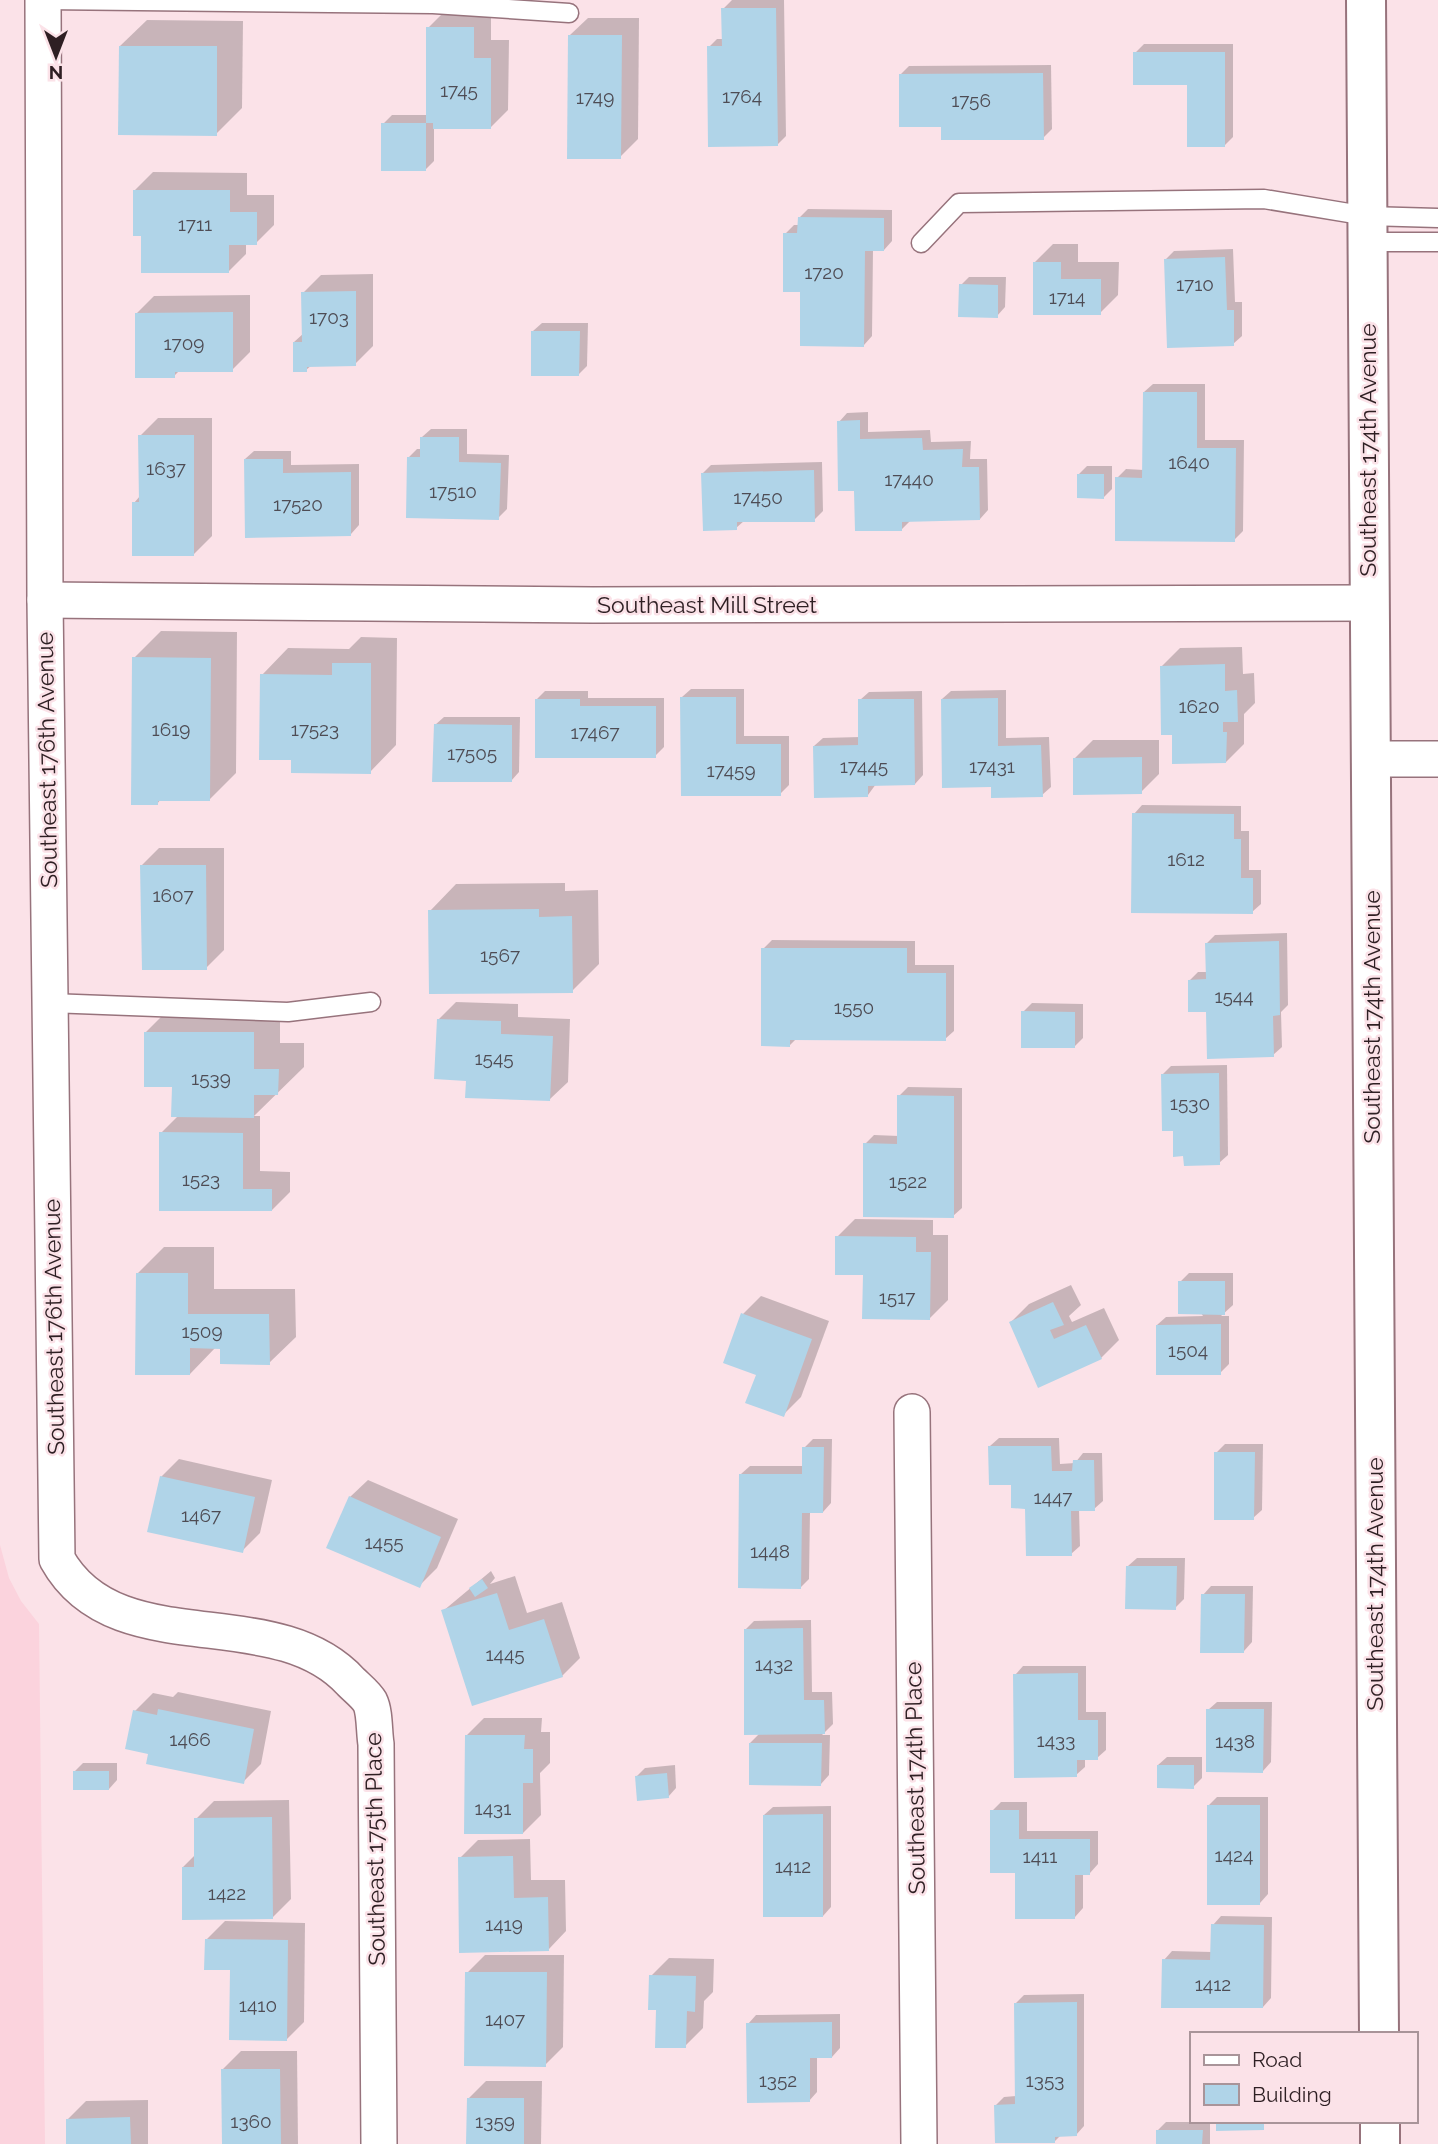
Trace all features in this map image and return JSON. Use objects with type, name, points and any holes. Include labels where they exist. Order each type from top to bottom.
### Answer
[{"type":"street","name":"Southeast 176th Avenue","points":[[43,0],[45,600],[56,1519]]},
{"type":"street","name":"Southeast 174th Avenue","points":[[1366,0],[1379,2032]]},
{"type":"street","name":"Southeast Mill Street","points":[[45,600],[593,606],[1369,603]]},
{"type":"street","points":[[1370,759],[1438,758]]},
{"type":"street","name":"Southeast 174th Place","points":[[912,1412],[919,2144]]},
{"type":"street","name":"Southeast 175th Place","points":[[56,1519],[57,1559],[68,1580],[98,1604],[135,1618],[291,1643],[335,1664],[370,1702],[376,1744],[379,2144]]},
{"type":"street","points":[[1380,2123],[1380,2144]]},
{"type":"lane","points":[[43,0],[433,4],[569,13]]},
{"type":"lane","points":[[920,243],[959,203],[1264,199],[1367,229],[1438,242]]},
{"type":"lane","points":[[1367,229],[1438,218]]},
{"type":"lane","points":[[50,1003],[288,1012],[371,1002]]},
{"type":"shaded area","points":[[0,1545],[9,1578],[21,1601],[39,1624],[45,2144],[0,2144]]},
{"type":"building","points":[[721,8],[776,8],[778,146],[708,147],[707,46],[722,46]]},
{"type":"building","points":[[426,27],[474,27],[474,58],[491,58],[491,129],[433,129],[433,123],[426,123]]},
{"type":"building","points":[[568,35],[622,35],[621,159],[567,159]]},
{"type":"building","points":[[119,46],[217,46],[217,136],[118,135]]},
{"type":"building","points":[[1133,52],[1225,52],[1225,147],[1187,147],[1187,85],[1133,85]]},
{"type":"building","points":[[1043,73],[1044,140],[941,140],[941,127],[899,127],[899,74]]},
{"type":"building","points":[[381,123],[426,123],[426,171],[381,171]]},
{"type":"building","points":[[133,190],[230,190],[230,212],[257,212],[257,245],[229,245],[229,273],[141,273],[141,236],[133,236]]},
{"type":"building","points":[[798,217],[884,218],[884,251],[865,251],[864,347],[800,346],[800,292],[783,292],[783,233],[797,233]]},
{"type":"building","points":[[1225,257],[1227,310],[1234,310],[1234,346],[1167,348],[1164,259]]},
{"type":"building","points":[[1033,262],[1061,262],[1061,279],[1101,279],[1101,315],[1033,315]]},
{"type":"building","points":[[959,284],[998,285],[998,318],[958,317]]},
{"type":"building","points":[[356,291],[356,366],[307,367],[307,372],[293,372],[293,342],[302,342],[301,292]]},
{"type":"building","points":[[233,312],[233,372],[175,372],[175,378],[135,378],[135,313]]},
{"type":"building","points":[[531,331],[580,331],[579,376],[531,376]]},
{"type":"building","points":[[1143,392],[1197,392],[1197,448],[1236,448],[1235,542],[1115,541],[1115,477],[1142,478]]},
{"type":"building","points":[[860,420],[860,439],[922,438],[923,450],[963,449],[962,467],[979,467],[980,520],[902,522],[902,531],[855,531],[854,491],[838,491],[837,421]]},
{"type":"building","points":[[138,435],[194,435],[194,556],[132,556],[132,502],[139,502]]},
{"type":"building","points":[[420,437],[459,437],[459,462],[501,463],[499,520],[406,518],[407,457],[420,457]]},
{"type":"building","points":[[244,459],[283,459],[283,473],[351,472],[351,536],[245,538]]},
{"type":"building","points":[[814,470],[815,522],[737,522],[737,530],[703,531],[701,473]]},
{"type":"building","points":[[1077,474],[1104,474],[1104,499],[1077,498]]},
{"type":"building","points":[[132,657],[211,658],[210,801],[158,801],[158,805],[131,805]]},
{"type":"building","points":[[332,663],[371,663],[371,774],[291,773],[291,760],[259,760],[260,674],[332,675]]},
{"type":"building","points":[[1225,664],[1225,691],[1237,690],[1238,722],[1223,722],[1223,732],[1227,732],[1226,763],[1172,764],[1172,735],[1161,735],[1160,666]]},
{"type":"building","points":[[680,697],[736,697],[736,744],[781,744],[781,796],[681,796]]},
{"type":"building","points":[[998,698],[998,746],[1041,745],[1043,797],[991,798],[991,787],[942,788],[941,699]]},
{"type":"building","points":[[535,699],[580,699],[580,706],[656,706],[656,758],[535,758]]},
{"type":"building","points":[[858,699],[914,699],[915,785],[868,786],[868,797],[814,798],[813,746],[858,745]]},
{"type":"building","points":[[434,724],[512,725],[512,782],[432,782]]},
{"type":"building","points":[[1142,757],[1142,794],[1073,795],[1073,758]]},
{"type":"building","points":[[1132,813],[1234,814],[1234,839],[1241,839],[1241,878],[1253,878],[1253,914],[1131,913]]},
{"type":"building","points":[[140,865],[206,865],[207,970],[142,970]]},
{"type":"building","points":[[539,909],[539,917],[572,916],[573,993],[429,994],[428,910]]},
{"type":"building","points":[[1279,941],[1280,1015],[1273,1016],[1274,1057],[1207,1059],[1206,1012],[1188,1012],[1188,980],[1206,979],[1205,943]]},
{"type":"building","points":[[761,948],[907,948],[907,973],[946,973],[946,1041],[790,1040],[790,1047],[761,1046]]},
{"type":"building","points":[[1021,1011],[1075,1012],[1075,1048],[1021,1048]]},
{"type":"building","points":[[437,1019],[501,1021],[501,1034],[553,1036],[550,1101],[465,1098],[466,1081],[434,1079]]},
{"type":"building","points":[[144,1032],[254,1032],[254,1069],[279,1069],[278,1095],[254,1095],[254,1118],[171,1117],[172,1087],[144,1087]]},
{"type":"building","points":[[1219,1073],[1220,1165],[1184,1166],[1183,1156],[1173,1157],[1173,1131],[1162,1131],[1161,1074]]},
{"type":"building","points":[[897,1095],[954,1096],[954,1218],[863,1217],[863,1143],[897,1144]]},
{"type":"building","points":[[159,1132],[243,1133],[243,1189],[272,1189],[272,1211],[159,1211]]},
{"type":"building","points":[[835,1236],[916,1237],[916,1252],[931,1252],[930,1320],[862,1319],[863,1275],[835,1275]]},
{"type":"building","points":[[136,1273],[188,1273],[188,1314],[269,1314],[270,1365],[220,1364],[220,1349],[190,1348],[190,1375],[135,1375]]},
{"type":"building","points":[[1178,1281],[1225,1281],[1225,1315],[1178,1314]]},
{"type":"building","points":[[1053,1302],[1064,1325],[1050,1330],[1054,1339],[1086,1325],[1102,1359],[1038,1388],[1009,1322]]},
{"type":"building","points":[[741,1313],[812,1339],[784,1417],[745,1403],[756,1375],[723,1363]]},
{"type":"building","points":[[1221,1324],[1221,1375],[1156,1375],[1156,1325]]},
{"type":"building","points":[[988,1446],[1051,1446],[1052,1471],[1072,1471],[1073,1460],[1094,1460],[1095,1511],[1071,1511],[1072,1556],[1026,1556],[1025,1509],[1011,1508],[1011,1485],[989,1485]]},
{"type":"building","points":[[802,1447],[824,1447],[823,1513],[802,1513],[801,1589],[738,1588],[739,1474],[802,1474]]},
{"type":"building","points":[[1214,1452],[1255,1452],[1254,1520],[1214,1520]]},
{"type":"building","points":[[160,1476],[255,1497],[243,1553],[147,1532]]},
{"type":"building","points":[[349,1496],[441,1537],[420,1588],[326,1548]]},
{"type":"building","points":[[1126,1566],[1177,1566],[1176,1610],[1125,1609]]},
{"type":"building","points":[[482,1579],[488,1588],[475,1597],[469,1588]]},
{"type":"building","points":[[497,1593],[509,1630],[544,1619],[563,1677],[472,1706],[441,1610]]},
{"type":"building","points":[[1201,1594],[1245,1594],[1244,1653],[1200,1653]]},
{"type":"building","points":[[803,1628],[804,1700],[824,1700],[825,1734],[744,1735],[744,1629]]},
{"type":"building","points":[[1078,1673],[1078,1720],[1098,1720],[1098,1760],[1077,1760],[1077,1777],[1014,1778],[1013,1674]]},
{"type":"building","points":[[158,1709],[254,1729],[244,1784],[146,1764],[148,1754],[125,1749],[133,1710],[157,1715]]},
{"type":"building","points":[[1206,1709],[1264,1709],[1263,1773],[1206,1772]]},
{"type":"building","points":[[465,1735],[525,1735],[524,1749],[533,1749],[533,1783],[523,1783],[523,1834],[464,1834]]},
{"type":"building","points":[[749,1743],[822,1743],[821,1786],[749,1785]]},
{"type":"building","points":[[1157,1765],[1194,1765],[1194,1789],[1157,1788]]},
{"type":"building","points":[[73,1771],[109,1771],[109,1790],[73,1790]]},
{"type":"building","points":[[667,1773],[669,1798],[637,1801],[635,1776]]},
{"type":"building","points":[[1207,1805],[1260,1805],[1260,1905],[1207,1905]]},
{"type":"building","points":[[990,1810],[1019,1810],[1019,1839],[1090,1839],[1090,1875],[1075,1875],[1075,1919],[1015,1919],[1015,1873],[990,1873]]},
{"type":"building","points":[[823,1814],[823,1917],[763,1917],[763,1815]]},
{"type":"building","points":[[272,1817],[273,1919],[182,1920],[182,1867],[194,1867],[194,1818]]},
{"type":"building","points":[[513,1856],[514,1898],[548,1897],[549,1951],[459,1953],[458,1857]]},
{"type":"building","points":[[1211,1924],[1264,1925],[1263,2008],[1161,2008],[1162,1959],[1210,1960]]},
{"type":"building","points":[[205,1939],[288,1940],[287,2041],[229,2040],[230,1970],[204,1970]]},
{"type":"building","points":[[465,1972],[547,1972],[546,2067],[464,2066]]},
{"type":"building","points":[[649,1975],[696,1976],[695,2012],[687,2011],[686,2048],[655,2048],[656,2010],[648,2010]]},
{"type":"building","points":[[1077,2002],[1077,2136],[1055,2137],[1055,2143],[995,2143],[994,2105],[1015,2104],[1014,2003]]},
{"type":"building","points":[[832,2022],[832,2058],[810,2058],[810,2102],[747,2103],[746,2023]]},
{"type":"building","points":[[221,2069],[280,2069],[281,2144],[222,2144]]},
{"type":"building","points":[[467,2098],[524,2098],[524,2144],[466,2144]]},
{"type":"building","points":[[130,2117],[131,2144],[66,2144],[66,2119]]},
{"type":"building","points":[[1216,2123],[1264,2123],[1264,2130],[1216,2131]]},
{"type":"building","points":[[1156,2130],[1203,2130],[1202,2144],[1156,2144]]}]
